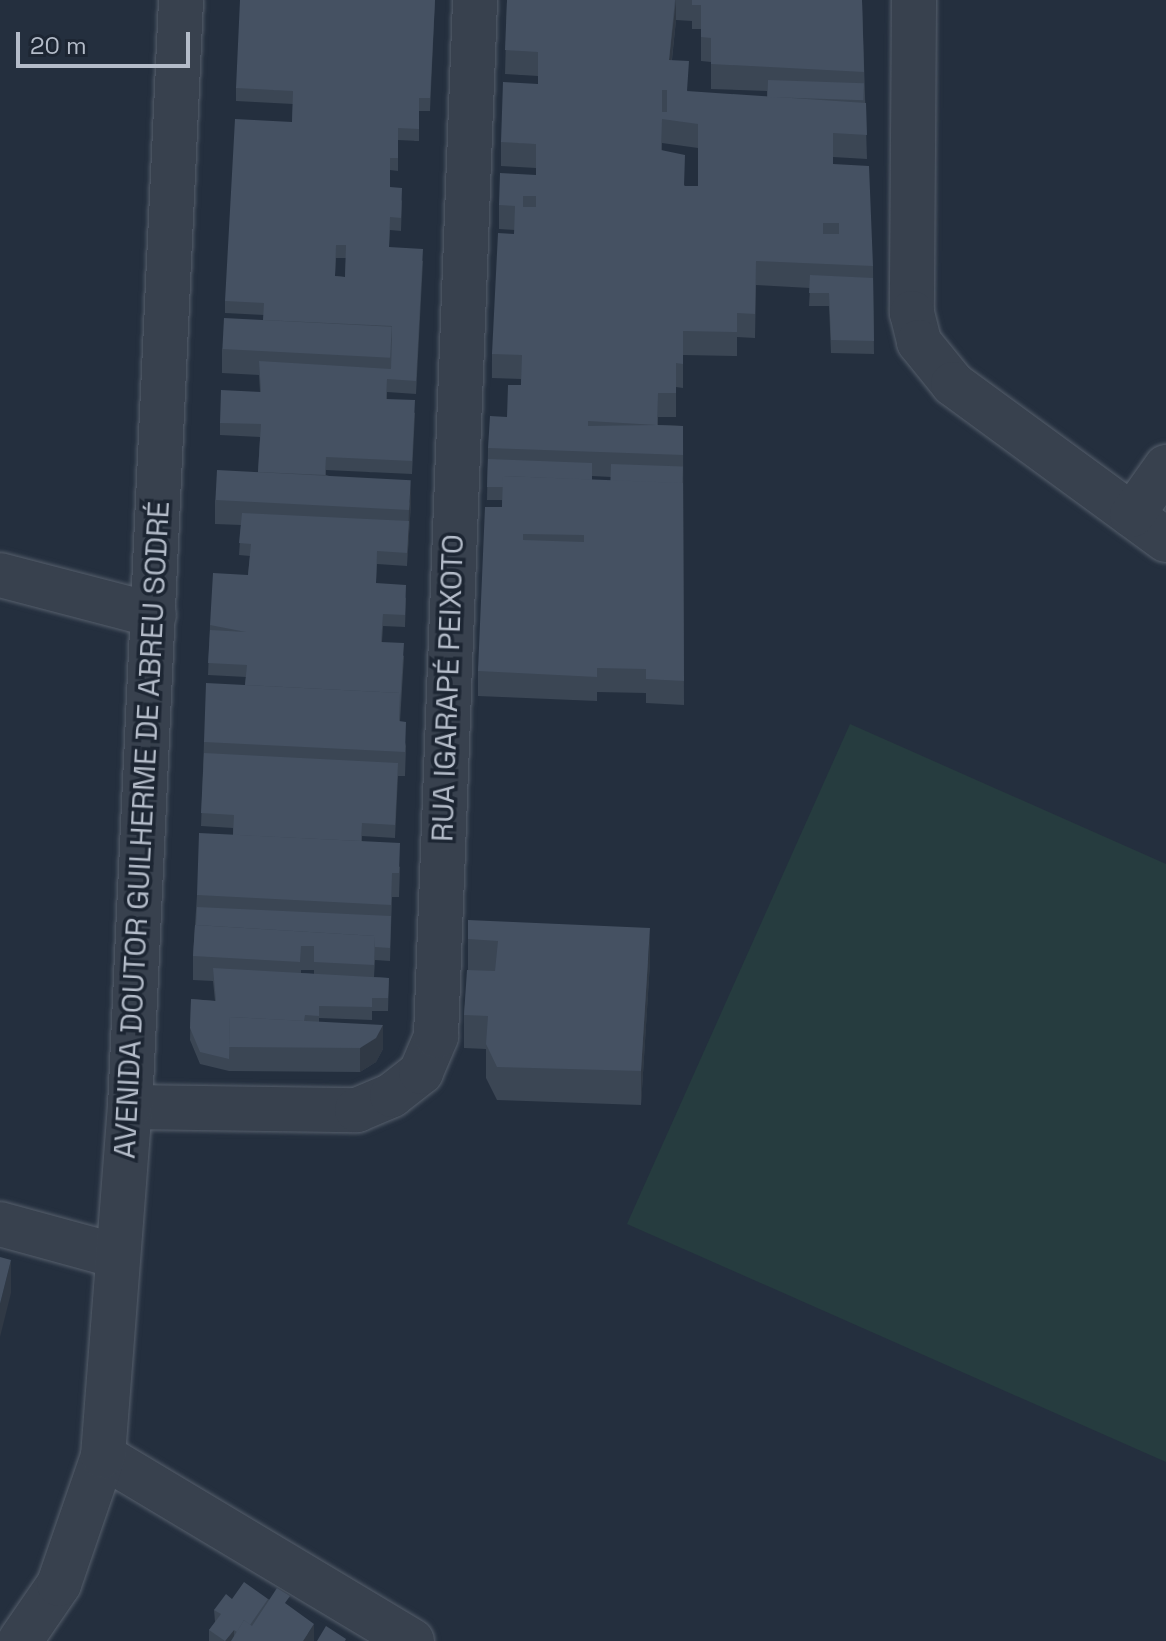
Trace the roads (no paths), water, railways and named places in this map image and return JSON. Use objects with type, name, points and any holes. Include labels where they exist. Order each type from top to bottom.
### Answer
[{"type":"street","name":"AVENIDA DOUTOR GUILHERME DE ABREU SODRÉ","points":[[20,1641],[59,1584],[103,1456],[130,1107],[181,0]]},
{"type":"street","name":"RUA IGARAPÉ PEIXOTO","points":[[130,1107],[357,1110],[392,1095],[421,1072],[436,1036],[475,0]]},
{"type":"street","points":[[914,0],[912,313],[919,342],[953,384],[1149,527],[1166,467]]},
{"type":"street","points":[[0,575],[154,615]]},
{"type":"street","points":[[0,1224],[117,1256]]},
{"type":"street","points":[[103,1456],[412,1641]]}]
